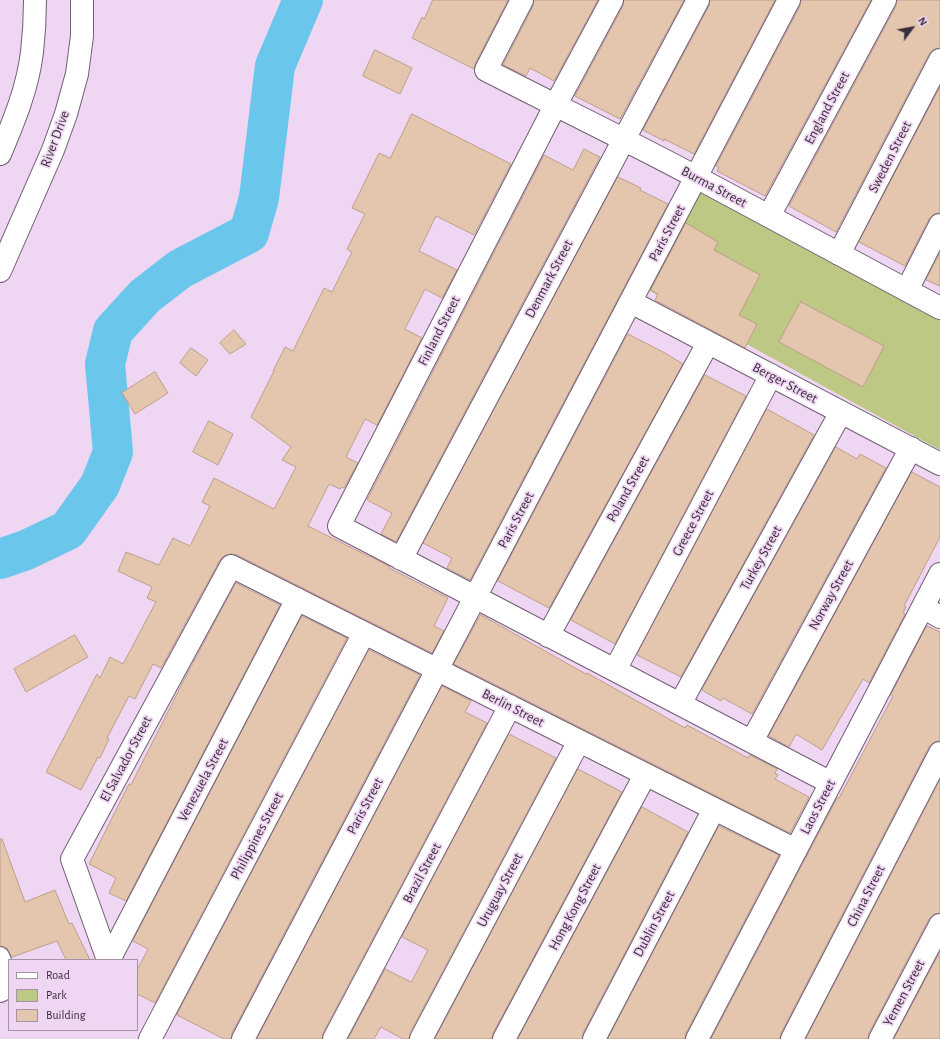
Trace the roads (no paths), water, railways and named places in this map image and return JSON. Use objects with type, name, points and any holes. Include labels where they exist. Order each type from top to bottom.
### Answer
[{"type":"street","points":[[0,154],[13,124],[25,87],[32,53],[35,0]]},
{"type":"street","name":"River Drive","points":[[0,271],[53,150],[66,114],[77,74],[82,36],[82,0]]},
{"type":"street","name":"Burma Street","points":[[522,0],[486,70],[555,106],[624,139],[940,308]]},
{"type":"street","name":"Finland Street","points":[[612,0],[555,106],[339,526],[831,783]]},
{"type":"street","name":"Denmark Street","points":[[401,559],[698,0]]},
{"type":"street","name":"Paris Street","points":[[243,1039],[789,0]]},
{"type":"street","name":"England Street","points":[[769,216],[885,0]]},
{"type":"street","name":"Sweden Street","points":[[839,254],[940,60]]},
{"type":"street","points":[[907,290],[940,225]]},
{"type":"street","name":"Berger Street","points":[[631,302],[940,464]]},
{"type":"street","name":"Poland Street","points":[[548,636],[708,342]]},
{"type":"street","name":"Greece Street","points":[[615,670],[771,375]]},
{"type":"street","name":"Turkey Street","points":[[680,704],[842,412]]},
{"type":"street","name":"Norway Street","points":[[752,741],[911,448]]},
{"type":"street","name":"Berlin Street","points":[[231,566],[796,850]]},
{"type":"street","name":"El Salvador Street","points":[[109,959],[72,859],[231,566]]},
{"type":"street","name":"Laos Street","points":[[697,1039],[831,783],[931,612],[940,574]]},
{"type":"street","name":"Venezuela Street","points":[[110,959],[297,599]]},
{"type":"street","name":"Philippines Street","points":[[150,1039],[364,633]]},
{"type":"street","name":"Brazil Street","points":[[334,1039],[510,706]]},
{"type":"street","name":"Uruguay Street","points":[[421,1039],[579,741]]},
{"type":"street","name":"China Street","points":[[792,1039],[940,753]]},
{"type":"street","name":"Hong Kong Street","points":[[504,1039],[645,774]]},
{"type":"street","name":"Dublin Street","points":[[594,1039],[714,809]]},
{"type":"street","name":"Yemen Street","points":[[880,1039],[940,925]]},
{"type":"street","points":[[0,956],[8,976]]},
{"type":"street","points":[[138,1025],[144,1039]]},
{"type":"waterway","points":[[0,559],[26,550],[68,530],[100,485],[113,452],[105,364],[113,331],[145,296],[180,269],[249,233],[259,198],[275,66],[303,0]]}]
